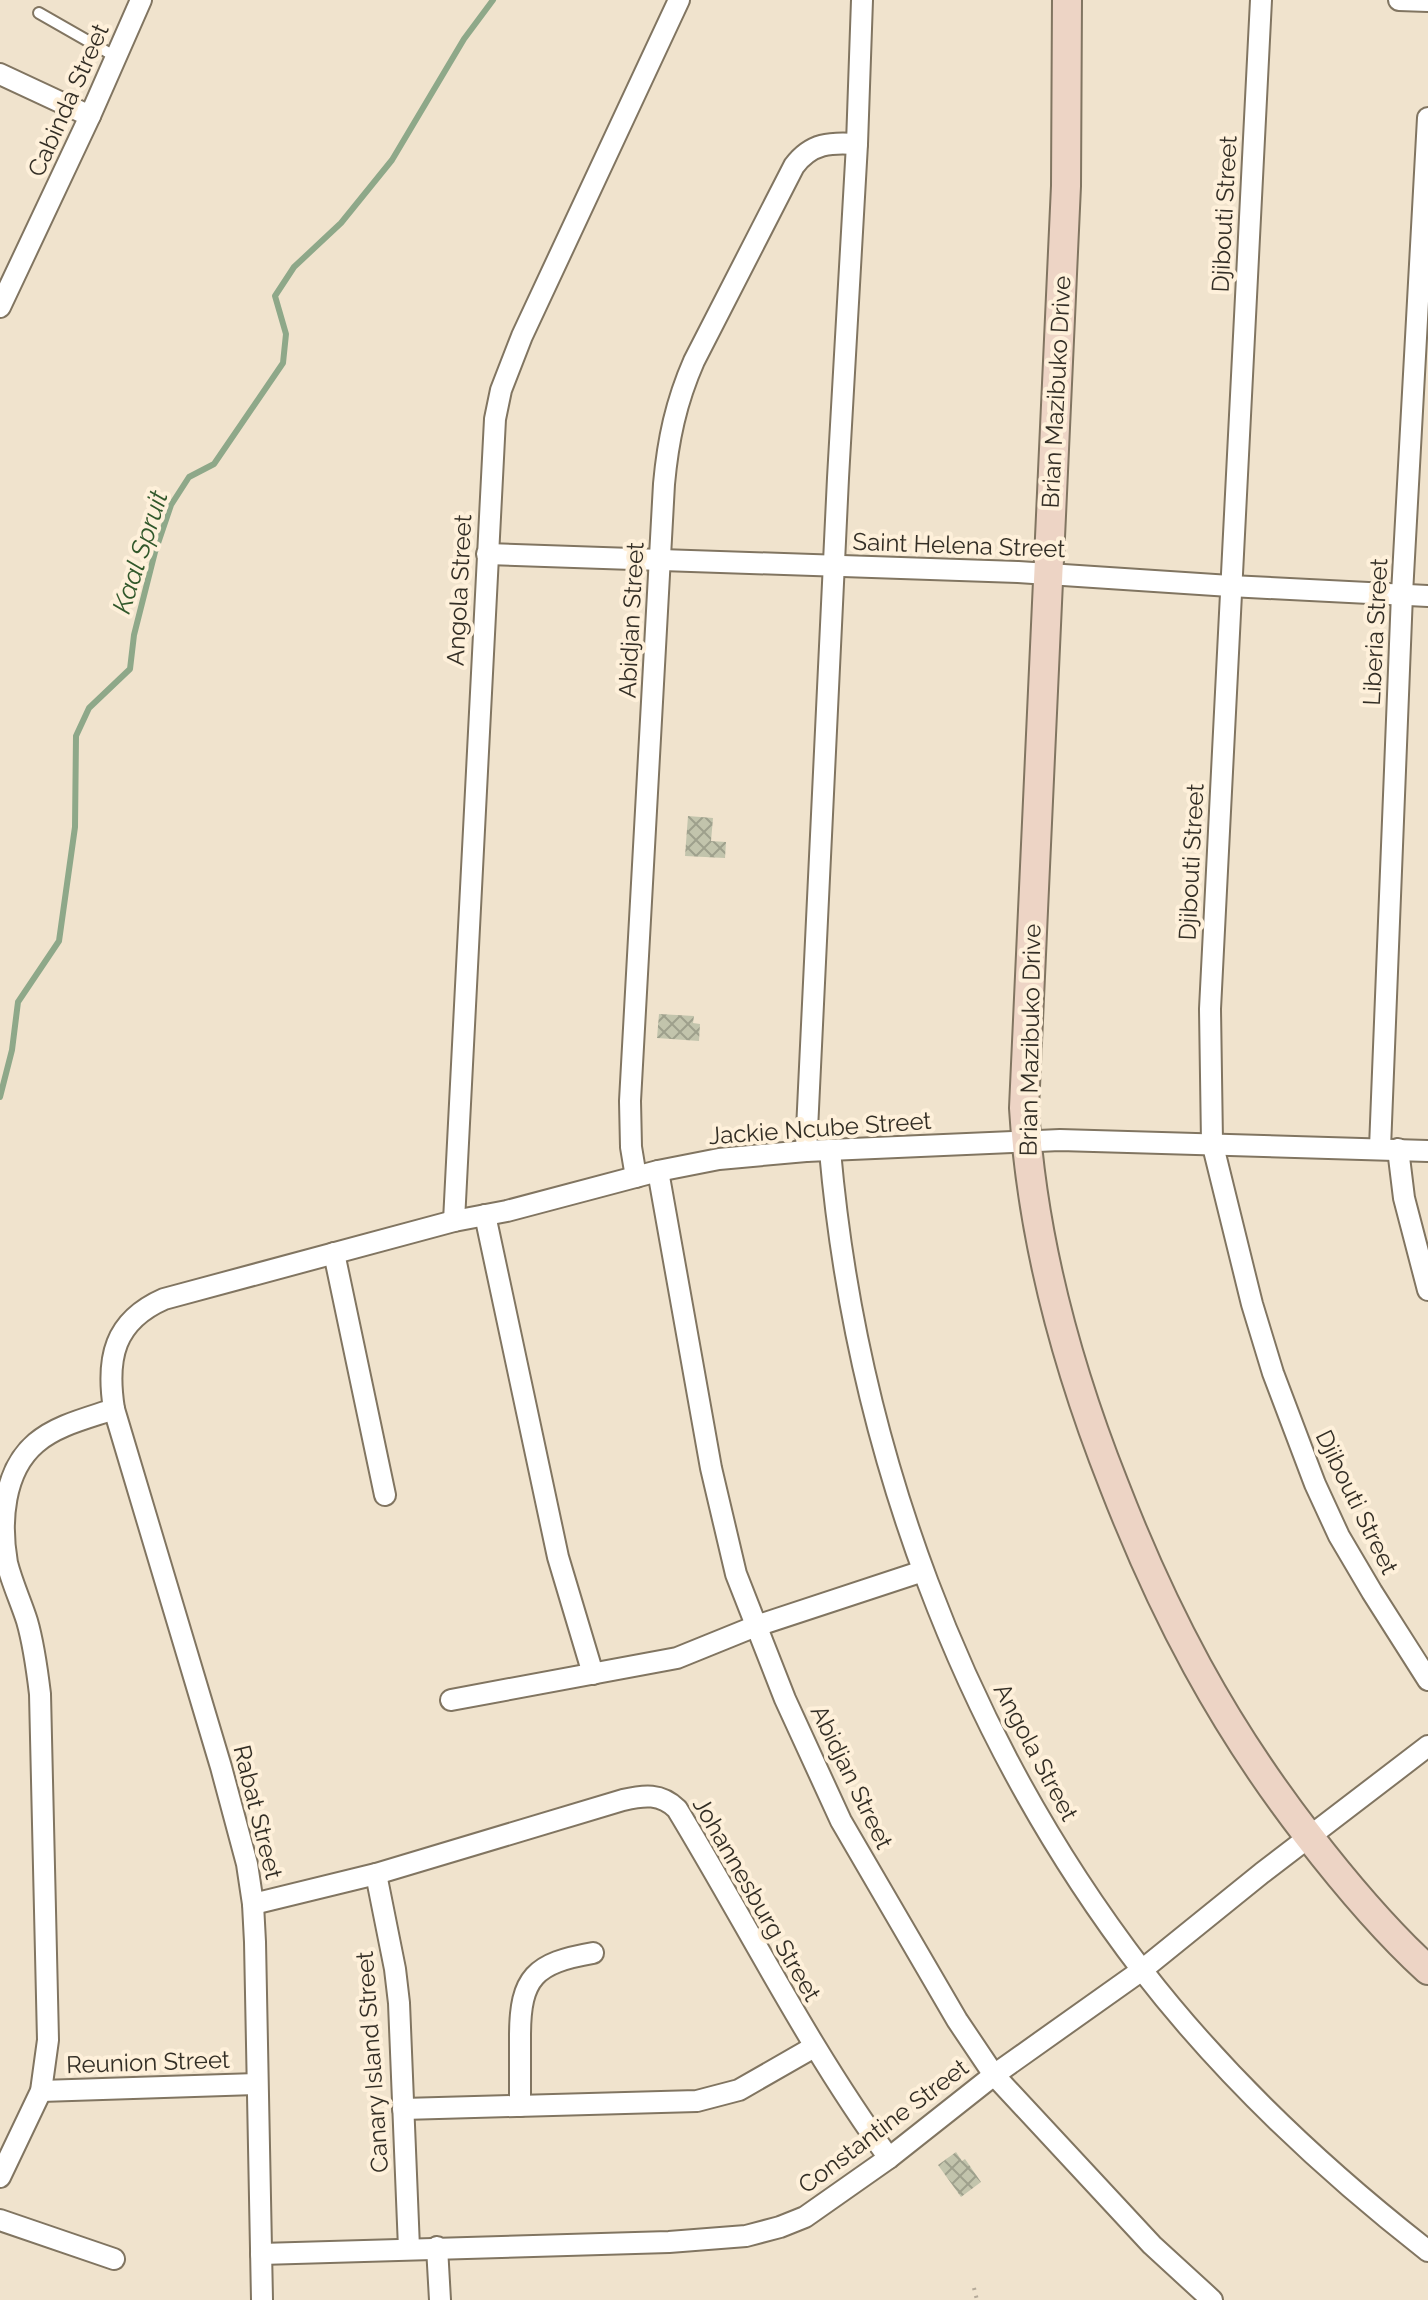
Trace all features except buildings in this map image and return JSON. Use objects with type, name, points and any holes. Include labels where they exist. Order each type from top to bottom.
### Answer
[{"type":"street","name":"Cabinda Street","points":[[0,307],[141,0]]},
{"type":"street","name":"Angola Street","points":[[454,1221],[495,419],[509,366],[679,0]]},
{"type":"street","points":[[806,1151],[862,0]]},
{"type":"street","name":"Brian Mazibuko Drive","points":[[1067,0],[1066,186],[1026,1054],[1026,1141],[1041,1242],[1054,1303],[1091,1428],[1160,1597],[1216,1704],[1251,1759],[1348,1887],[1428,1970]]},
{"type":"street","name":"Djibouti Street","points":[[1261,0],[1210,1020],[1212,1142],[1252,1304],[1303,1455],[1339,1536],[1394,1630],[1428,1680]]},
{"type":"street","points":[[1399,0],[1428,1]]},
{"type":"street","points":[[0,74],[90,116]]},
{"type":"street","name":"Liberia Street","points":[[1428,118],[1402,594],[1389,1149],[1428,1290]]},
{"type":"street","name":"Abidjan Street","points":[[636,1177],[631,1147],[630,1101],[664,484],[672,420],[694,361],[802,156],[822,144],[857,144]]},
{"type":"street","name":"Saint Helena Street","points":[[487,554],[1047,574],[1428,596]]},
{"type":"street","name":"Jackie Ncube Street","points":[[113,1351],[125,1327],[135,1316],[147,1306],[164,1299],[454,1221],[719,1159],[806,1151],[1026,1141],[1212,1142],[1428,1151]]},
{"type":"street","name":"Angola Street","points":[[830,1151],[840,1250],[867,1389],[896,1491],[923,1571],[966,1676],[1011,1769],[1142,1970],[1201,2039],[1289,2132],[1371,2206],[1428,2251]]},
{"type":"street","name":"Abidjan Street","points":[[658,1171],[726,1537],[736,1574],[785,1699],[841,1821],[957,2020],[994,2075],[1142,2235],[1212,2300]]},
{"type":"street","points":[[485,1215],[558,1557],[593,1674]]},
{"type":"street","points":[[334,1253],[385,1495]]},
{"type":"street","name":"Rabat Street","points":[[113,1351],[111,1386],[114,1409],[238,1827],[253,1904],[262,2300]]},
{"type":"street","points":[[0,2177],[41,2091],[49,2010],[40,1694],[32,1642],[7,1564],[2,1523],[5,1499],[23,1456],[37,1442],[56,1430],[114,1409]]},
{"type":"street","points":[[451,1700],[677,1658],[756,1626],[923,1571]]},
{"type":"street","name":"Constantine Street","points":[[261,2254],[669,2242],[746,2236],[805,2217],[889,2158],[994,2075],[1142,1970],[1428,1746]]},
{"type":"street","name":"Johannesburg Street","points":[[253,1904],[376,1874],[623,1800],[660,1797],[677,1809],[814,2047],[850,2105],[889,2158]]},
{"type":"street","name":"Canary Island Street","points":[[376,1874],[395,1969],[409,2248]]},
{"type":"street","points":[[520,2106],[520,2009],[523,1992],[541,1970],[570,1957],[593,1953]]},
{"type":"street","points":[[403,2109],[673,2103],[720,2097],[764,2077],[814,2047]]},
{"type":"street","name":"Reunion Street","points":[[41,2091],[257,2084]]},
{"type":"street","points":[[0,2220],[114,2259]]},
{"type":"street","points":[[437,2247],[440,2300]]},
{"type":"lane","points":[[39,13],[116,57]]},
{"type":"path","points":[[974,2288],[977,2300]]},
{"type":"waterway","name":"Kaal Spruit","points":[[0,1097],[12,1050],[18,1002],[59,941],[75,827],[76,736],[89,708],[130,669],[134,635],[155,552],[171,505],[189,477],[214,464],[283,363],[286,334],[275,296],[294,267],[341,223],[392,160],[464,39],[493,0]]}]
